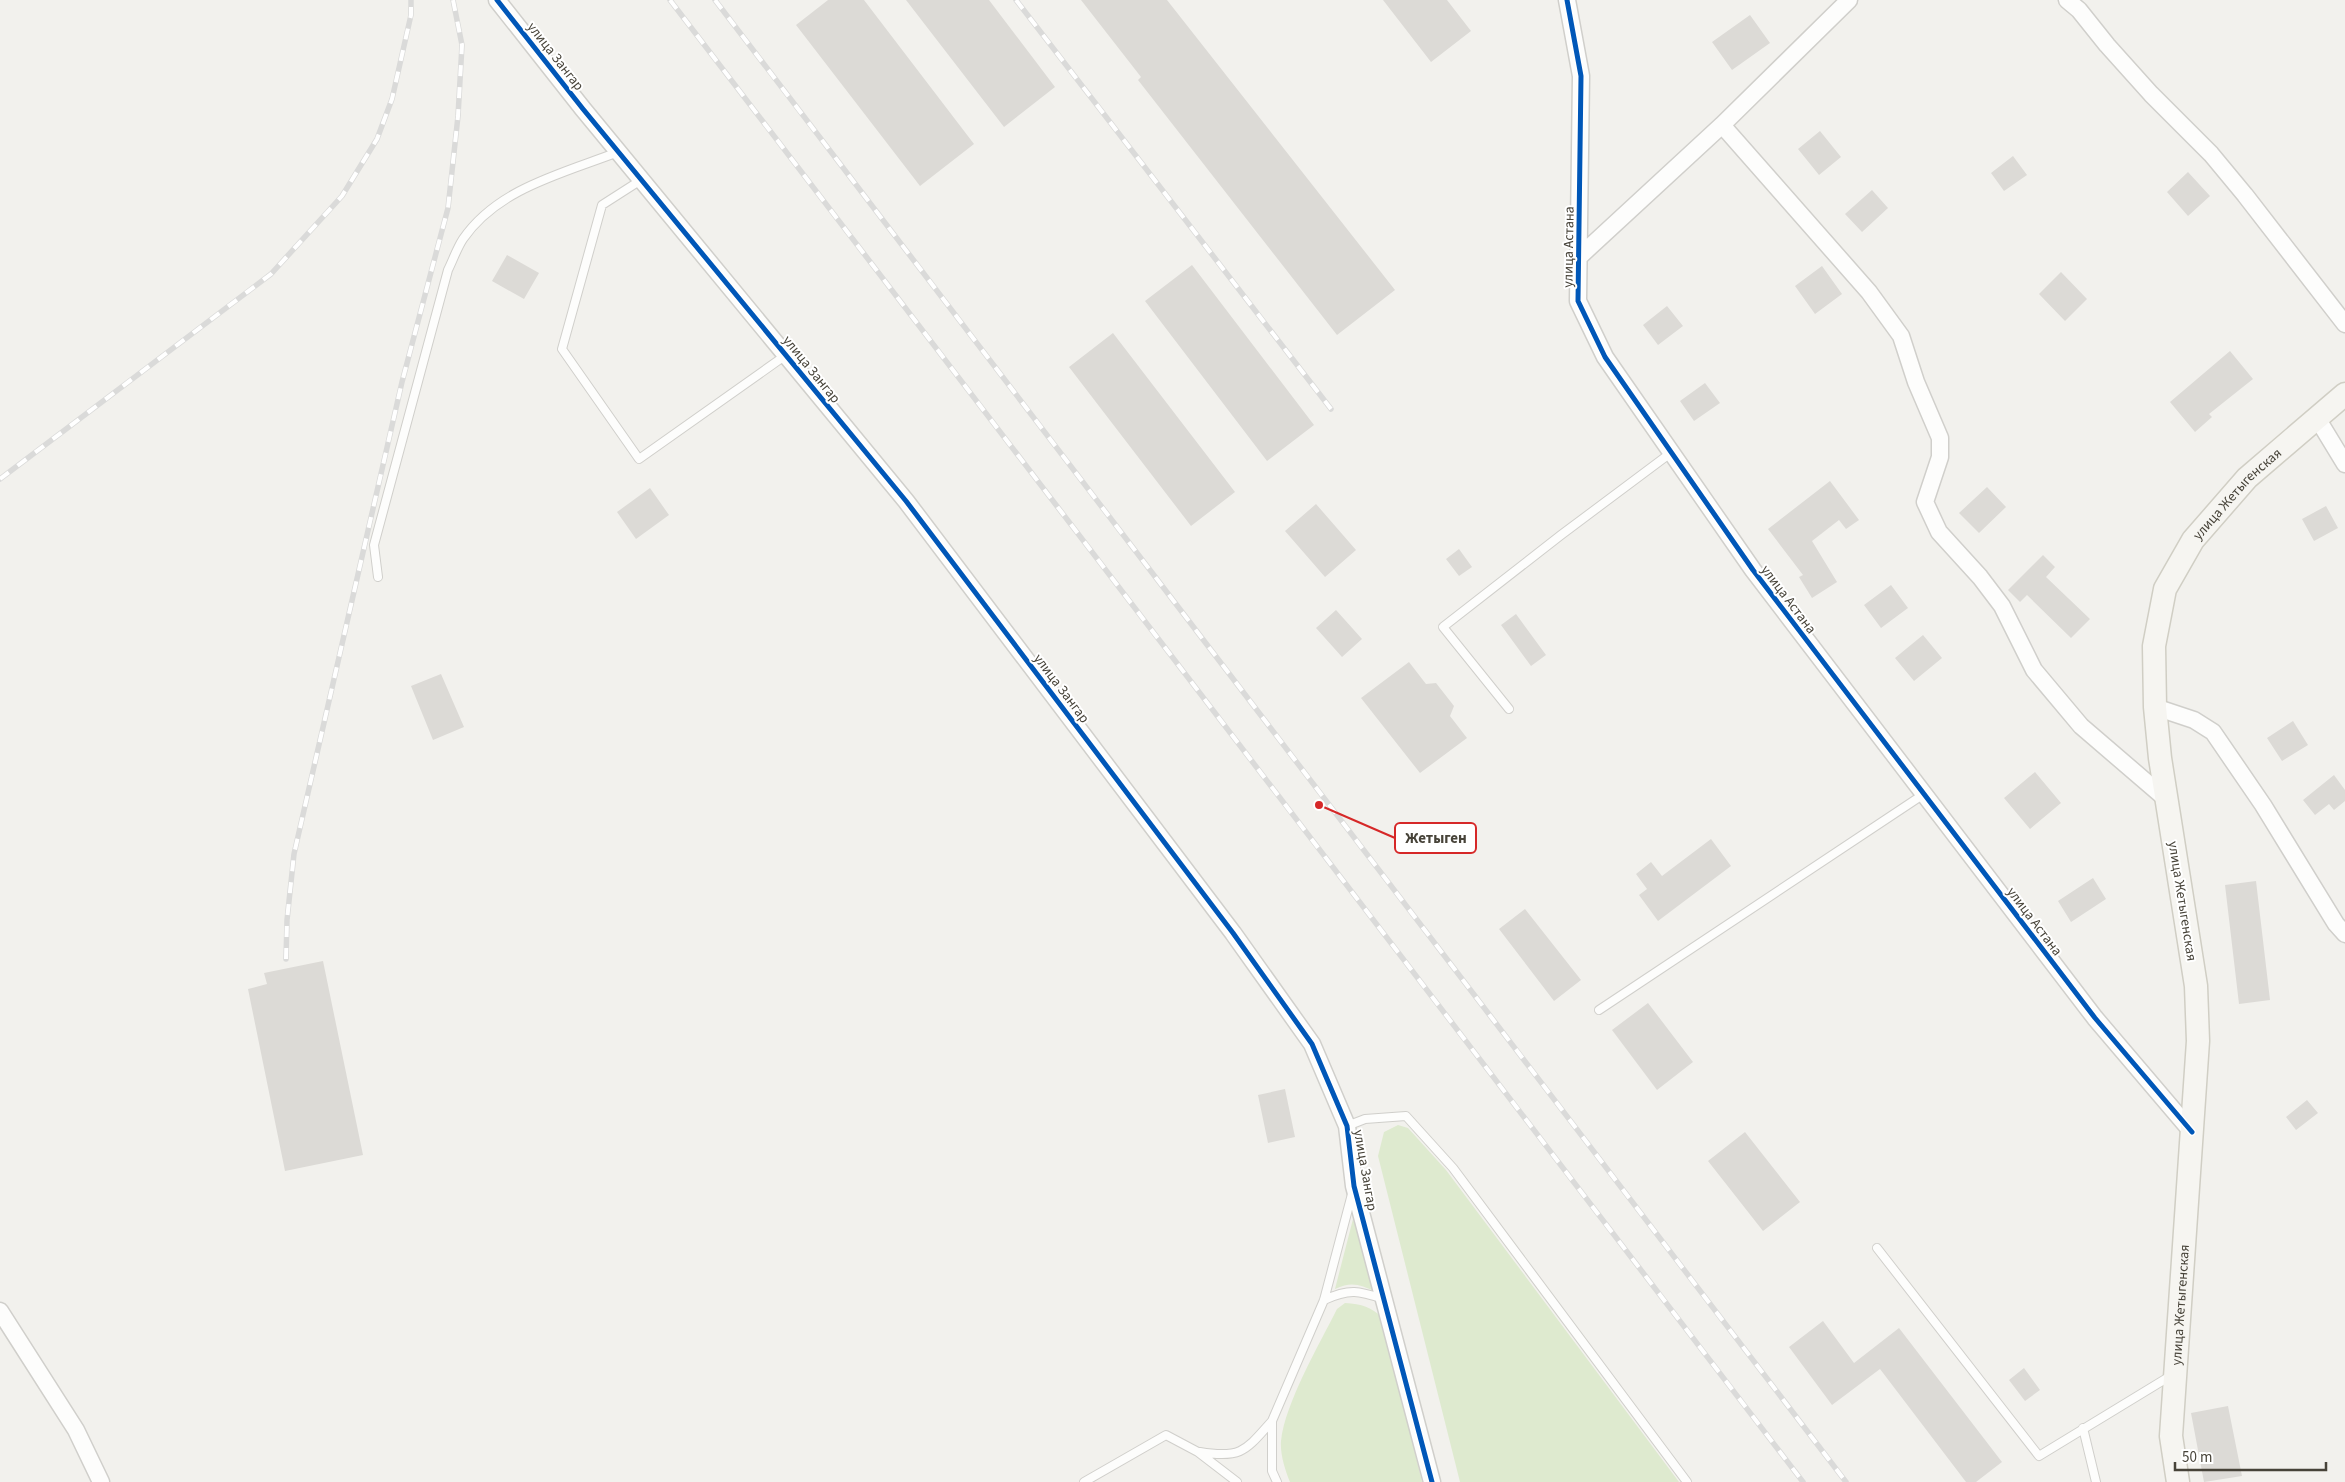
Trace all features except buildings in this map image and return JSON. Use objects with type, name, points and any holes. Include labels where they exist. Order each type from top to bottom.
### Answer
[{"type":"main road","name":"улица Жетыгенская","points":[[2178,1482],[2171,1436],[2198,1041],[2196,986],[2166,800],[2155,707],[2154,646],[2165,589],[2194,540],[2241,485],[2345,394]]},
{"type":"street","name":"улица Зангар","points":[[497,0],[618,152],[912,509],[1233,933],[1312,1044],[1347,1126],[1354,1186],[1432,1482]]},
{"type":"street","name":"улица Астана","points":[[1568,0],[1581,76],[1578,301],[1605,356],[1753,570],[2095,1018],[2192,1132]]},
{"type":"street","points":[[1579,257],[1722,125],[1849,0]]},
{"type":"street","points":[[2067,0],[2079,10],[2107,45],[2151,94],[2210,154],[2245,195],[2345,324]]},
{"type":"street","points":[[1722,125],[1869,292],[1901,336],[1916,382],[1940,438],[1940,457],[1925,502],[1939,532],[1980,577],[2002,606],[2034,670],[2056,697],[2081,726],[2166,800]]},
{"type":"street","points":[[2317,418],[2345,464]]},
{"type":"street","points":[[2155,707],[2194,720],[2213,732],[2263,805],[2336,924],[2345,934]]},
{"type":"street","points":[[0,1311],[76,1430],[100,1482]]},
{"type":"lane","points":[[378,577],[374,545],[448,270],[462,240],[480,217],[500,201],[551,177],[618,152]]},
{"type":"lane","points":[[641,180],[602,205],[562,349],[638,459],[786,355]]},
{"type":"lane","points":[[1509,710],[1443,627],[1672,452]]},
{"type":"lane","points":[[1599,1010],[1924,794]]},
{"type":"lane","points":[[1347,1126],[1364,1119],[1406,1116],[1453,1168],[1687,1482]]},
{"type":"lane","points":[[1198,1452],[1220,1456],[1247,1450],[1272,1421],[1324,1300],[1354,1186]]},
{"type":"lane","points":[[1877,1248],[2039,1456],[2176,1372]]},
{"type":"lane","points":[[1324,1300],[1342,1292],[1358,1291],[1385,1299]]},
{"type":"lane","points":[[1272,1421],[1272,1471],[1277,1482]]},
{"type":"lane","points":[[2083,1428],[2096,1482]]},
{"type":"lane","points":[[1084,1482],[1166,1435],[1198,1452],[1237,1482]]},
{"type":"green space","points":[[1398,1125],[1408,1128],[1446,1170],[1679,1482],[1460,1482],[1378,1156],[1384,1132]]},
{"type":"green space","points":[[1353,1219],[1377,1292],[1356,1285],[1347,1285],[1335,1289]]},
{"type":"green space","points":[[1345,1303],[1366,1307],[1383,1318],[1422,1482],[1290,1482],[1281,1451],[1281,1441],[1289,1409],[1337,1309]]},
{"type":"railway","points":[[0,479],[271,274],[342,196],[377,139],[392,99],[411,15],[411,0]]},
{"type":"railway","points":[[286,959],[287,920],[294,854],[402,382],[448,208],[458,116],[462,45],[453,0]]},
{"type":"railway","points":[[670,0],[1803,1482]]},
{"type":"railway","points":[[715,0],[1846,1482]]},
{"type":"railway","points":[[1016,0],[1331,409]]},
{"type":"cycle path","points":[[497,0],[583,109],[906,501],[1233,933],[1312,1044],[1347,1126],[1354,1186],[1432,1482]]},
{"type":"cycle path","points":[[1567,0],[1581,76],[1578,301],[1605,357],[1753,570],[2095,1018],[2192,1132]]},
{"type":"place","name":"Жетыген","points":[[1319,805]]}]
